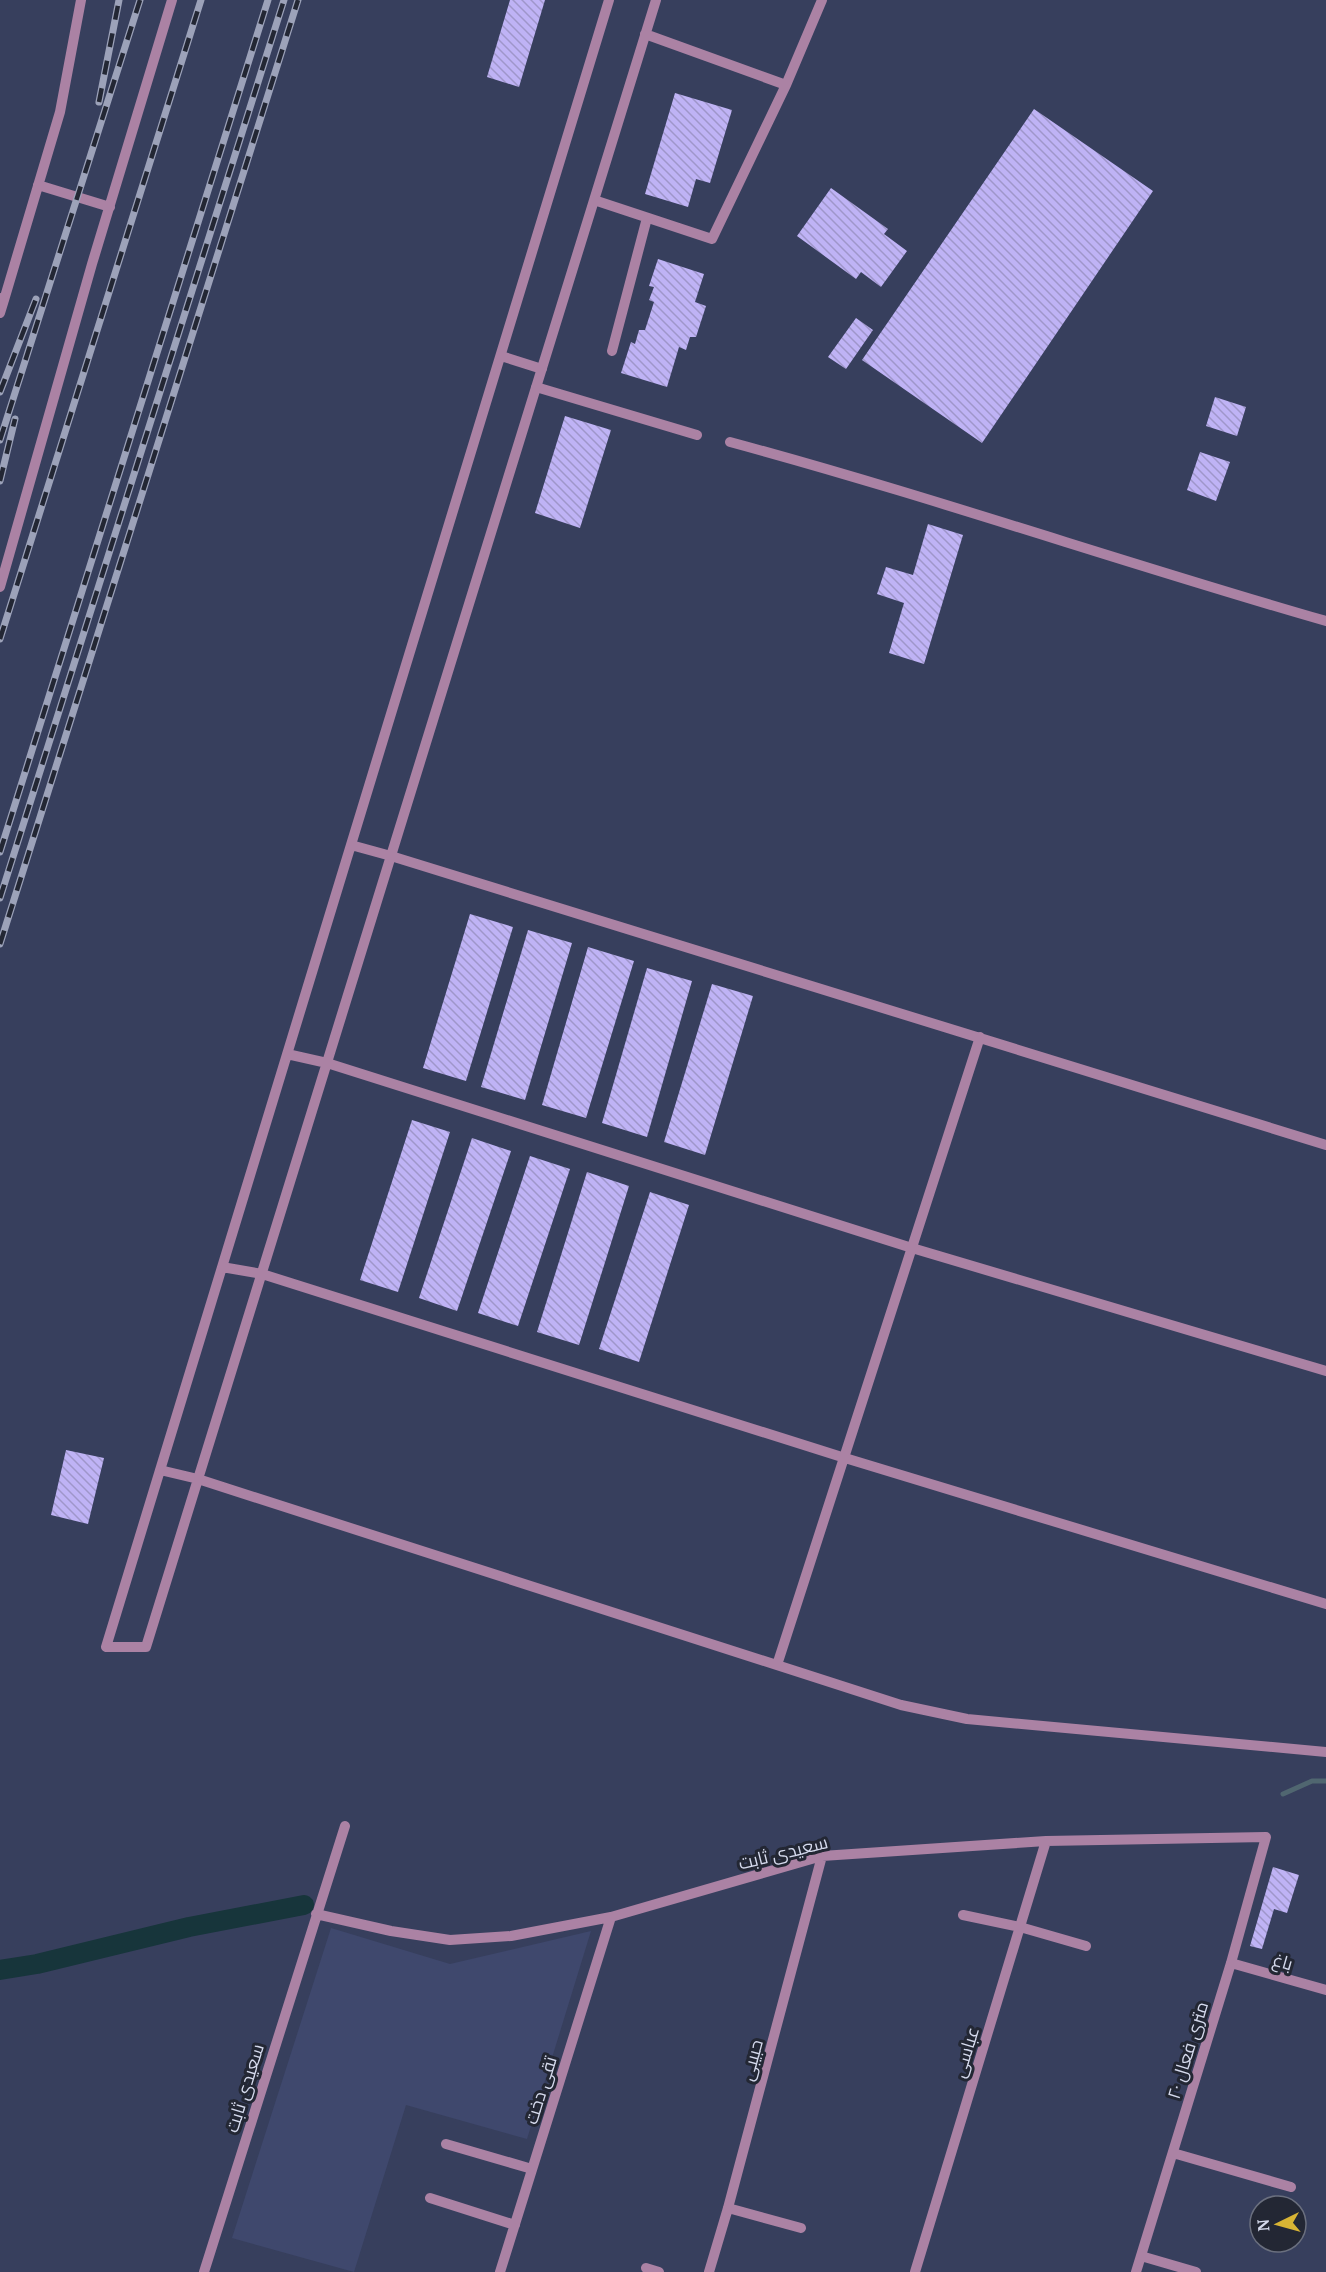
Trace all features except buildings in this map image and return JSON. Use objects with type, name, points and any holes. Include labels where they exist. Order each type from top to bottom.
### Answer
[{"type":"street","points":[[0,313],[2,299],[60,112],[81,0]]},
{"type":"street","points":[[0,587],[172,0]]},
{"type":"street","points":[[609,0],[105,1647],[146,1647],[656,0]]},
{"type":"street","points":[[594,200],[712,239],[786,85],[822,0]]},
{"type":"street","points":[[645,34],[786,85]]},
{"type":"street","points":[[38,185],[110,207]]},
{"type":"street","points":[[612,351],[647,218]]},
{"type":"street","points":[[501,356],[542,369]]},
{"type":"street","points":[[536,387],[697,435]]},
{"type":"street","points":[[730,442],[804,462],[1326,621]]},
{"type":"street","points":[[351,845],[1326,1145]]},
{"type":"street","points":[[777,1665],[980,1037]]},
{"type":"street","points":[[287,1054],[327,1063],[912,1248],[1326,1371]]},
{"type":"street","points":[[222,1267],[262,1274],[845,1458],[1326,1604]]},
{"type":"street","points":[[160,1470],[198,1479],[901,1705],[967,1719],[1326,1752]]},
{"type":"street","name":"سعیدی ثابت","points":[[204,2272],[345,1826]]},
{"type":"street","name":"سعیدی ثابت","points":[[316,1914],[391,1931],[450,1940],[511,1936],[611,1917],[822,1856],[1046,1841],[1266,1837]]},
{"type":"street","name":"۲۰ متری فعال","points":[[1136,2272],[1231,1963],[1266,1837]]},
{"type":"street","name":"عباسی","points":[[915,2272],[1046,1841]]},
{"type":"street","name":"حبیبی","points":[[709,2272],[822,1856]]},
{"type":"street","points":[[963,1915],[1020,1927],[1086,1946]]},
{"type":"street","name":"تقی دخت","points":[[500,2272],[611,1917]]},
{"type":"street","name":"باغ","points":[[1231,1963],[1326,1990]]},
{"type":"street","points":[[446,2144],[532,2169]]},
{"type":"street","points":[[1173,2153],[1291,2187]]},
{"type":"street","points":[[430,2198],[515,2225]]},
{"type":"street","points":[[728,2208],[801,2229]]},
{"type":"street","points":[[1141,2256],[1196,2272]]},
{"type":"street","points":[[646,2268],[659,2272]]},
{"type":"shaded area","points":[[331,1928],[450,1964],[591,1931],[527,2139],[406,2105],[354,2272],[232,2238]]},
{"type":"waterway","points":[[1283,1794],[1312,1781],[1326,1781]]},
{"type":"waterway","points":[[0,1970],[37,1964],[189,1927],[304,1905]]},
{"type":"railway","points":[[99,102],[119,0]]},
{"type":"railway","points":[[0,440],[140,0]]},
{"type":"railway","points":[[0,639],[201,0]]},
{"type":"railway","points":[[0,852],[268,0]]},
{"type":"railway","points":[[0,898],[284,0]]},
{"type":"railway","points":[[0,944],[298,0]]},
{"type":"railway","points":[[0,392],[36,299]]},
{"type":"railway","points":[[0,481],[15,419]]}]
